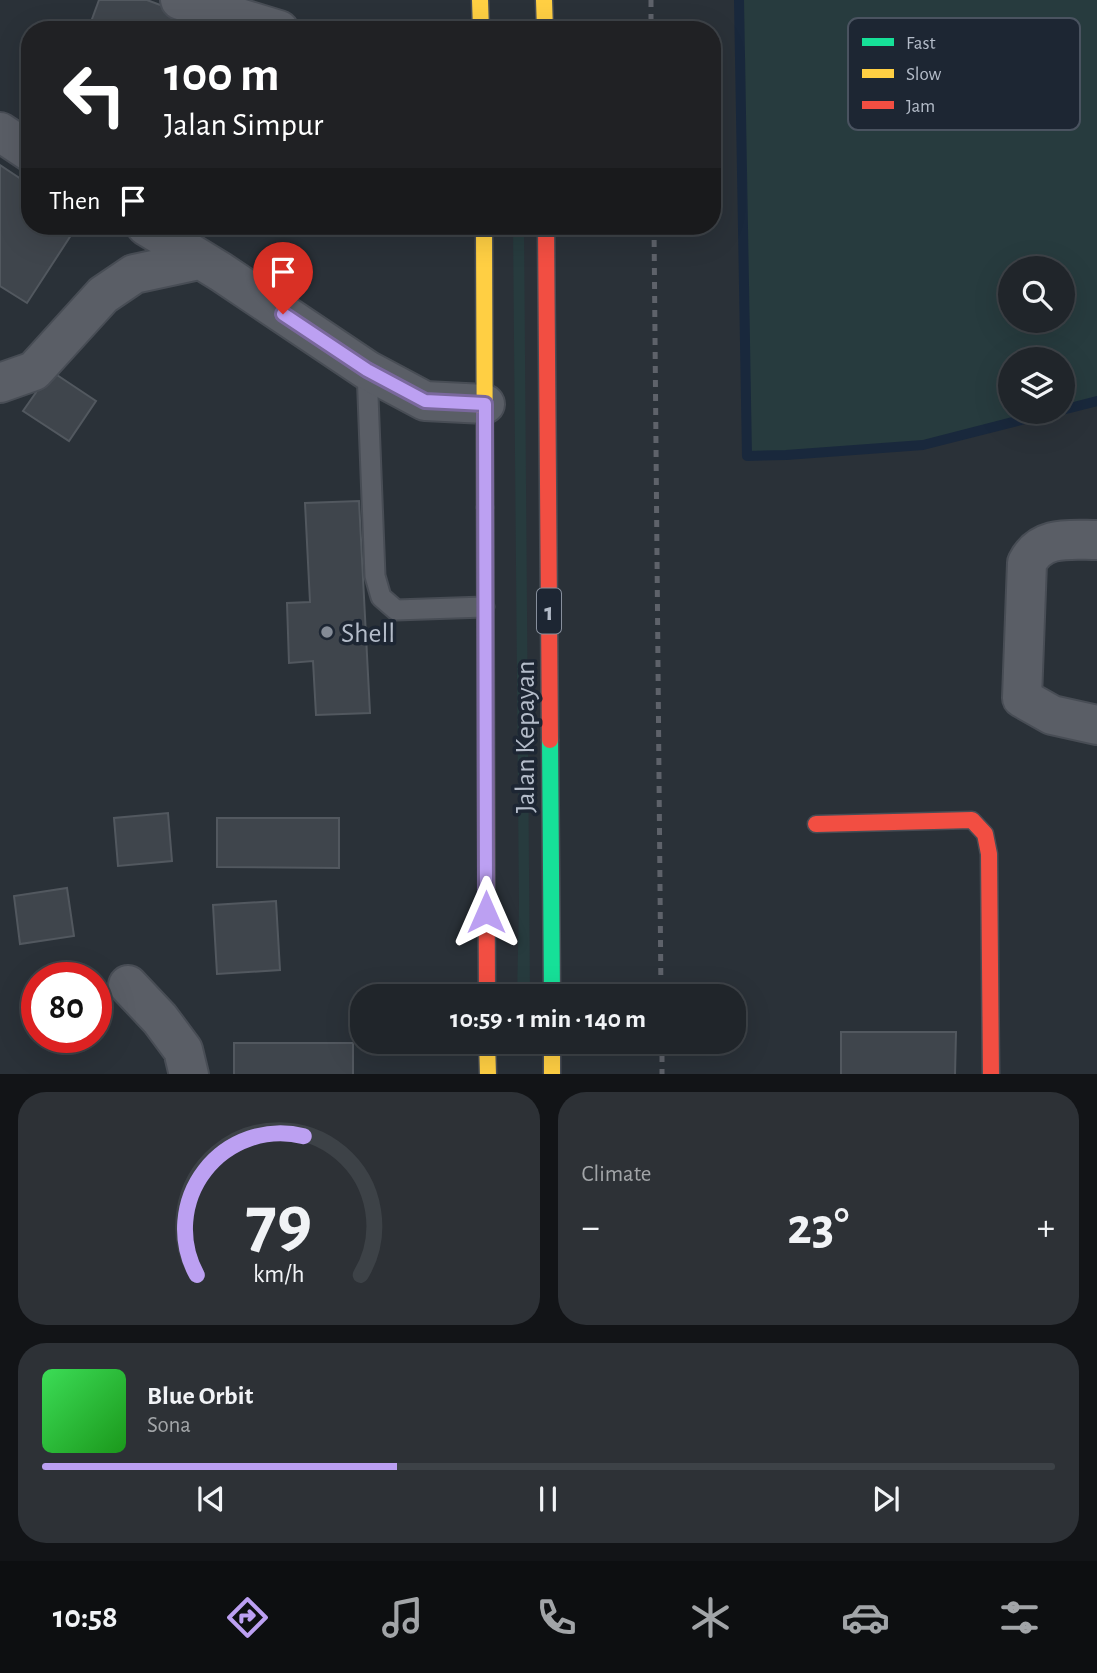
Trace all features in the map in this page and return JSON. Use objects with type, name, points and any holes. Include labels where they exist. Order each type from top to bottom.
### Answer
[{"type":"main road","points":[[480,0],[481,21]]},
{"type":"main road","points":[[544,0],[545,21]]},
{"type":"main road","name":"Jalan Kepayan","points":[[484,235],[487,984]]},
{"type":"main road","name":"Jalan Kepayan","points":[[546,235],[552,984]]},
{"type":"main road","points":[[817,824],[972,820],[984,830],[989,854],[991,1074]]},
{"type":"main road","points":[[487,1054],[488,1074]]},
{"type":"main road","points":[[552,1054],[552,1074]]},
{"type":"street","points":[[180,0],[249,21]]},
{"type":"street","points":[[0,132],[21,146]]},
{"type":"street","points":[[160,235],[367,370],[425,401],[485,404]]},
{"type":"street","points":[[0,383],[34,371],[103,295],[134,274],[199,260]]},
{"type":"street","points":[[1097,540],[1046,542],[1037,547],[1027,563],[1022,698],[1052,715],[1097,725]]},
{"type":"street","points":[[128,985],[160,1019],[183,1050],[189,1074]]},
{"type":"lane","points":[[367,370],[375,576],[381,597],[396,610],[484,607]]},
{"type":"green space","points":[[739,0],[1097,0],[1097,401],[1075,407],[1075,347],[998,347],[998,424],[1005,424],[923,445],[747,456]]},
{"type":"green space","points":[[513,235],[524,235],[530,984],[517,984],[519,905]]},
{"type":"building","points":[[99,0],[147,0],[203,21],[91,21]]},
{"type":"building","points":[[0,165],[21,179],[21,235],[71,235],[27,303],[0,286]]},
{"type":"building","points":[[51,371],[96,401],[69,441],[23,411]]},
{"type":"building","name":"Shell","points":[[359,501],[370,713],[316,715],[313,661],[289,663],[287,603],[310,602],[305,503]]},
{"type":"building","points":[[168,813],[172,861],[118,866],[114,818]]},
{"type":"building","points":[[217,818],[339,818],[339,868],[217,867]]},
{"type":"building","points":[[67,888],[74,936],[20,944],[14,896]]},
{"type":"building","points":[[276,901],[280,970],[217,974],[213,905]]},
{"type":"building","points":[[841,1032],[956,1032],[955,1074],[841,1074]]},
{"type":"building","points":[[234,1043],[350,1043],[353,1074],[234,1074]]},
{"type":"waterway","points":[[739,0],[747,456],[923,445],[1005,424]]},
{"type":"waterway","points":[[1075,407],[1097,401]]},
{"type":"railway","points":[[651,0],[651,21]]},
{"type":"railway","points":[[654,235],[661,984]]},
{"type":"railway","points":[[662,1054],[662,1074]]},
{"type":"traffic: fast","points":[[550,740],[552,984]]},
{"type":"traffic: slow","points":[[480,0],[481,21]]},
{"type":"traffic: slow","points":[[544,0],[545,21]]},
{"type":"traffic: slow","points":[[484,235],[485,507]]},
{"type":"traffic: slow","points":[[487,1054],[488,1074]]},
{"type":"traffic: slow","points":[[552,1054],[552,1074]]},
{"type":"traffic: jam","points":[[546,235],[550,740]]},
{"type":"traffic: jam","points":[[485,507],[487,984]]},
{"type":"traffic: jam","points":[[816,824],[972,820],[985,834],[989,854],[991,1074]]},
{"type":"place","name":"Shell","points":[[327,632]]},
{"type":"route","points":[[283,314],[367,370],[425,401],[485,404],[486,912]]}]
